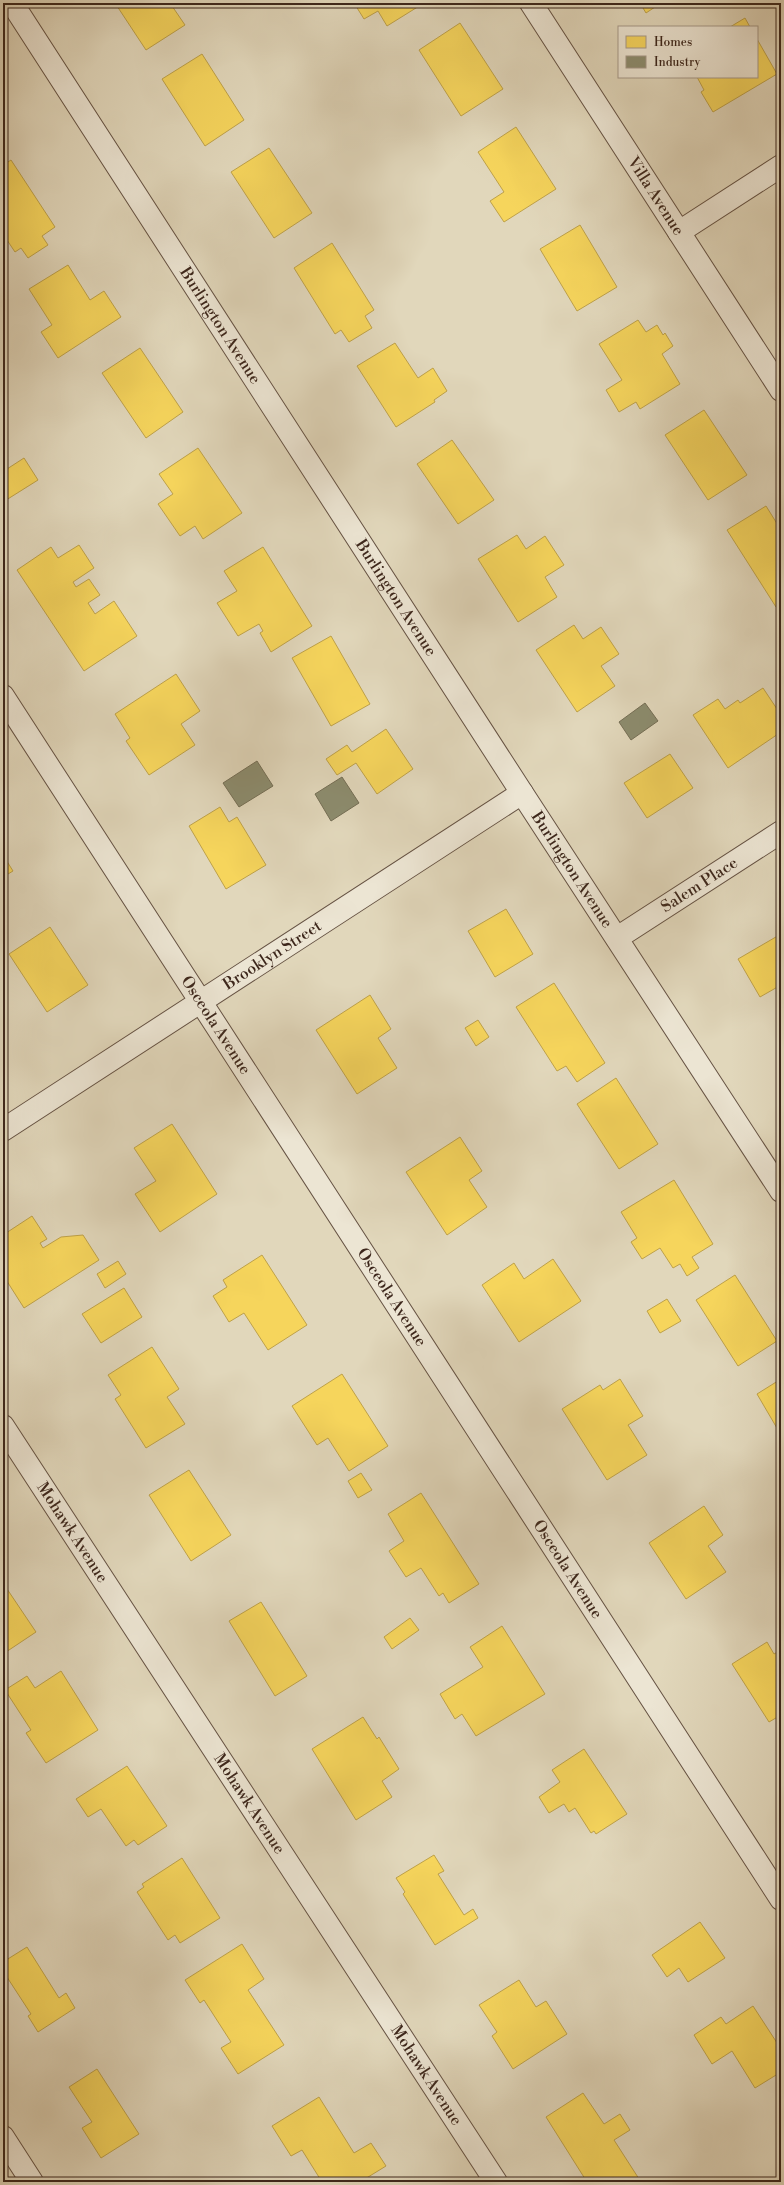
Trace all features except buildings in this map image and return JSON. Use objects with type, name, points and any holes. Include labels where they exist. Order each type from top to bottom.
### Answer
[{"type":"street","name":"Burlington Avenue","points":[[12,3],[781,1191]]},
{"type":"street","name":"Villa Avenue","points":[[532,3],[781,390]]},
{"type":"street","points":[[679,232],[781,166]]},
{"type":"street","name":"Osceola Avenue","points":[[3,696],[781,1899]]},
{"type":"street","name":"Brooklyn Street","points":[[3,1130],[522,793]]},
{"type":"street","name":"Salem Place","points":[[617,938],[781,832]]},
{"type":"street","name":"Mohawk Avenue","points":[[3,1426],[496,2182]]},
{"type":"street","points":[[3,2137],[32,2182]]}]
